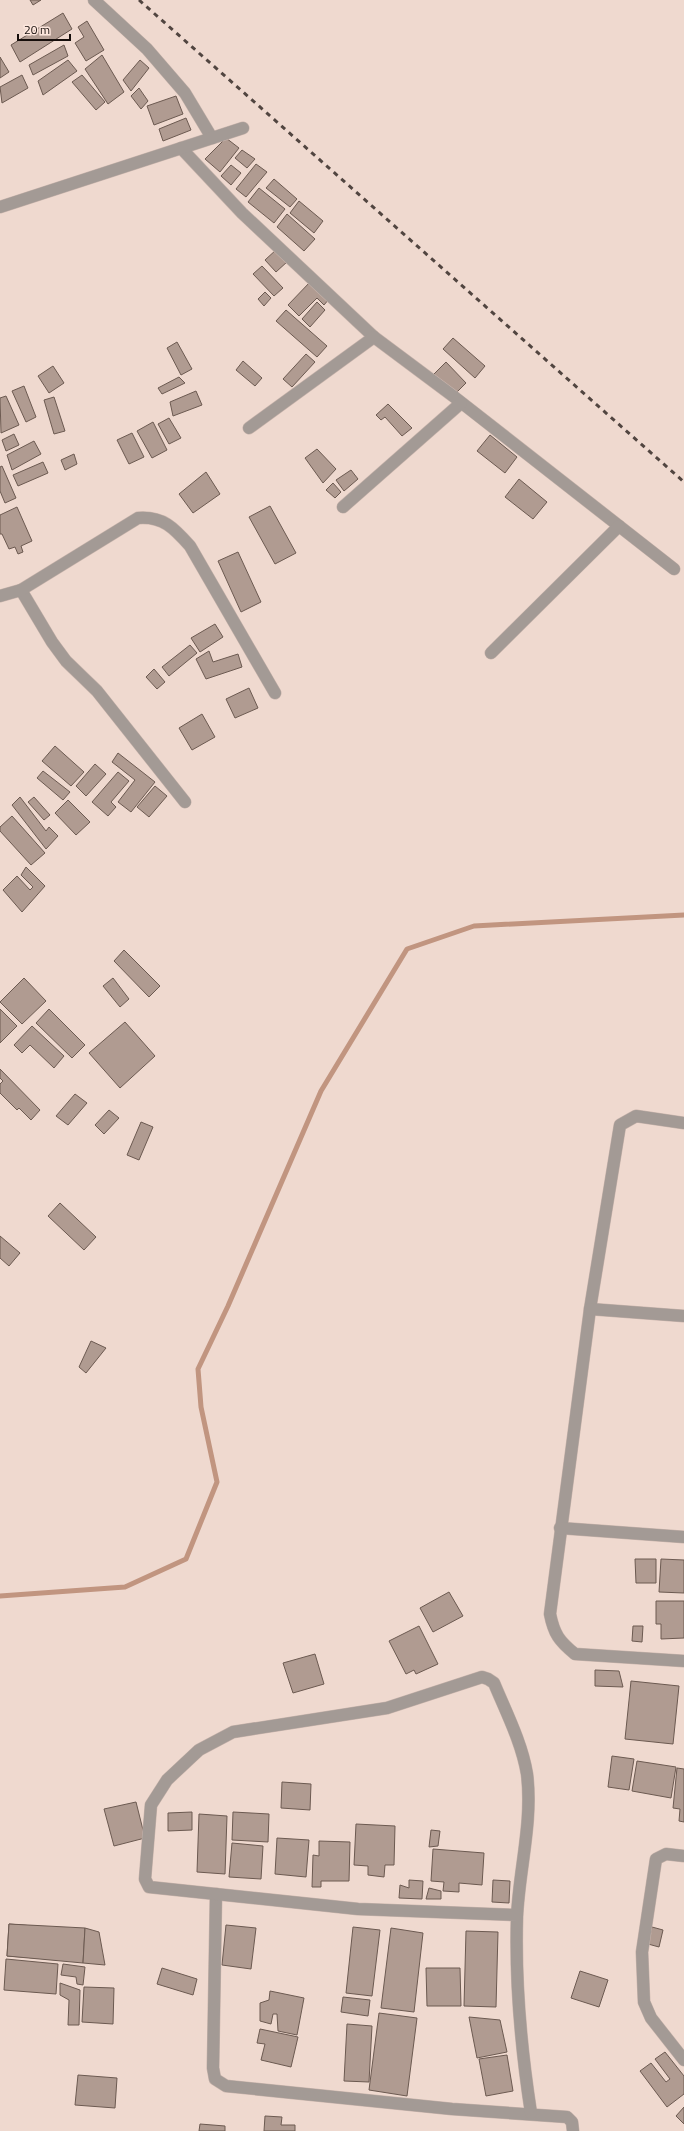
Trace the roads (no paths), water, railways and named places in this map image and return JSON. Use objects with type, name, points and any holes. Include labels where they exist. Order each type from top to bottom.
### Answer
[{"type":"street","points":[[94,0],[147,49],[185,93],[212,138]]},
{"type":"street","points":[[0,207],[243,128]]},
{"type":"street","points":[[181,148],[242,213],[374,337],[674,569]]},
{"type":"street","points":[[249,428],[374,337]]},
{"type":"street","points":[[343,507],[461,403]]},
{"type":"street","points":[[0,596],[20,590],[138,518],[151,517],[162,521],[175,529],[190,546],[275,693]]},
{"type":"street","points":[[491,653],[619,526]]},
{"type":"street","points":[[20,590],[57,649],[97,691],[185,802]]},
{"type":"street","points":[[684,1123],[636,1116],[620,1125],[590,1309],[560,1528],[550,1614],[554,1631],[563,1644],[575,1654],[684,1661]]},
{"type":"street","points":[[590,1309],[684,1316]]},
{"type":"street","points":[[560,1528],[684,1538]]},
{"type":"street","points":[[517,1915],[358,1909],[149,1887],[145,1879],[151,1806],[167,1780],[199,1750],[233,1732],[387,1708],[482,1677],[494,1683],[514,1729],[527,1774],[527,1820],[517,1915],[516,1976],[520,2043],[530,2113]]},
{"type":"street","points":[[684,1856],[666,1854],[660,1855],[656,1859],[642,1952],[646,2009],[651,2018],[684,2060]]},
{"type":"street","points":[[216,1894],[212,2068],[215,2079],[226,2086],[452,2109],[530,2113],[567,2117],[572,2122],[573,2131]]},
{"type":"waterway","points":[[0,1596],[125,1587],[186,1559],[217,1482],[201,1407],[198,1369],[228,1306],[321,1091],[407,949],[474,926],[684,915]]},
{"type":"railway","points":[[139,0],[684,482]]}]
